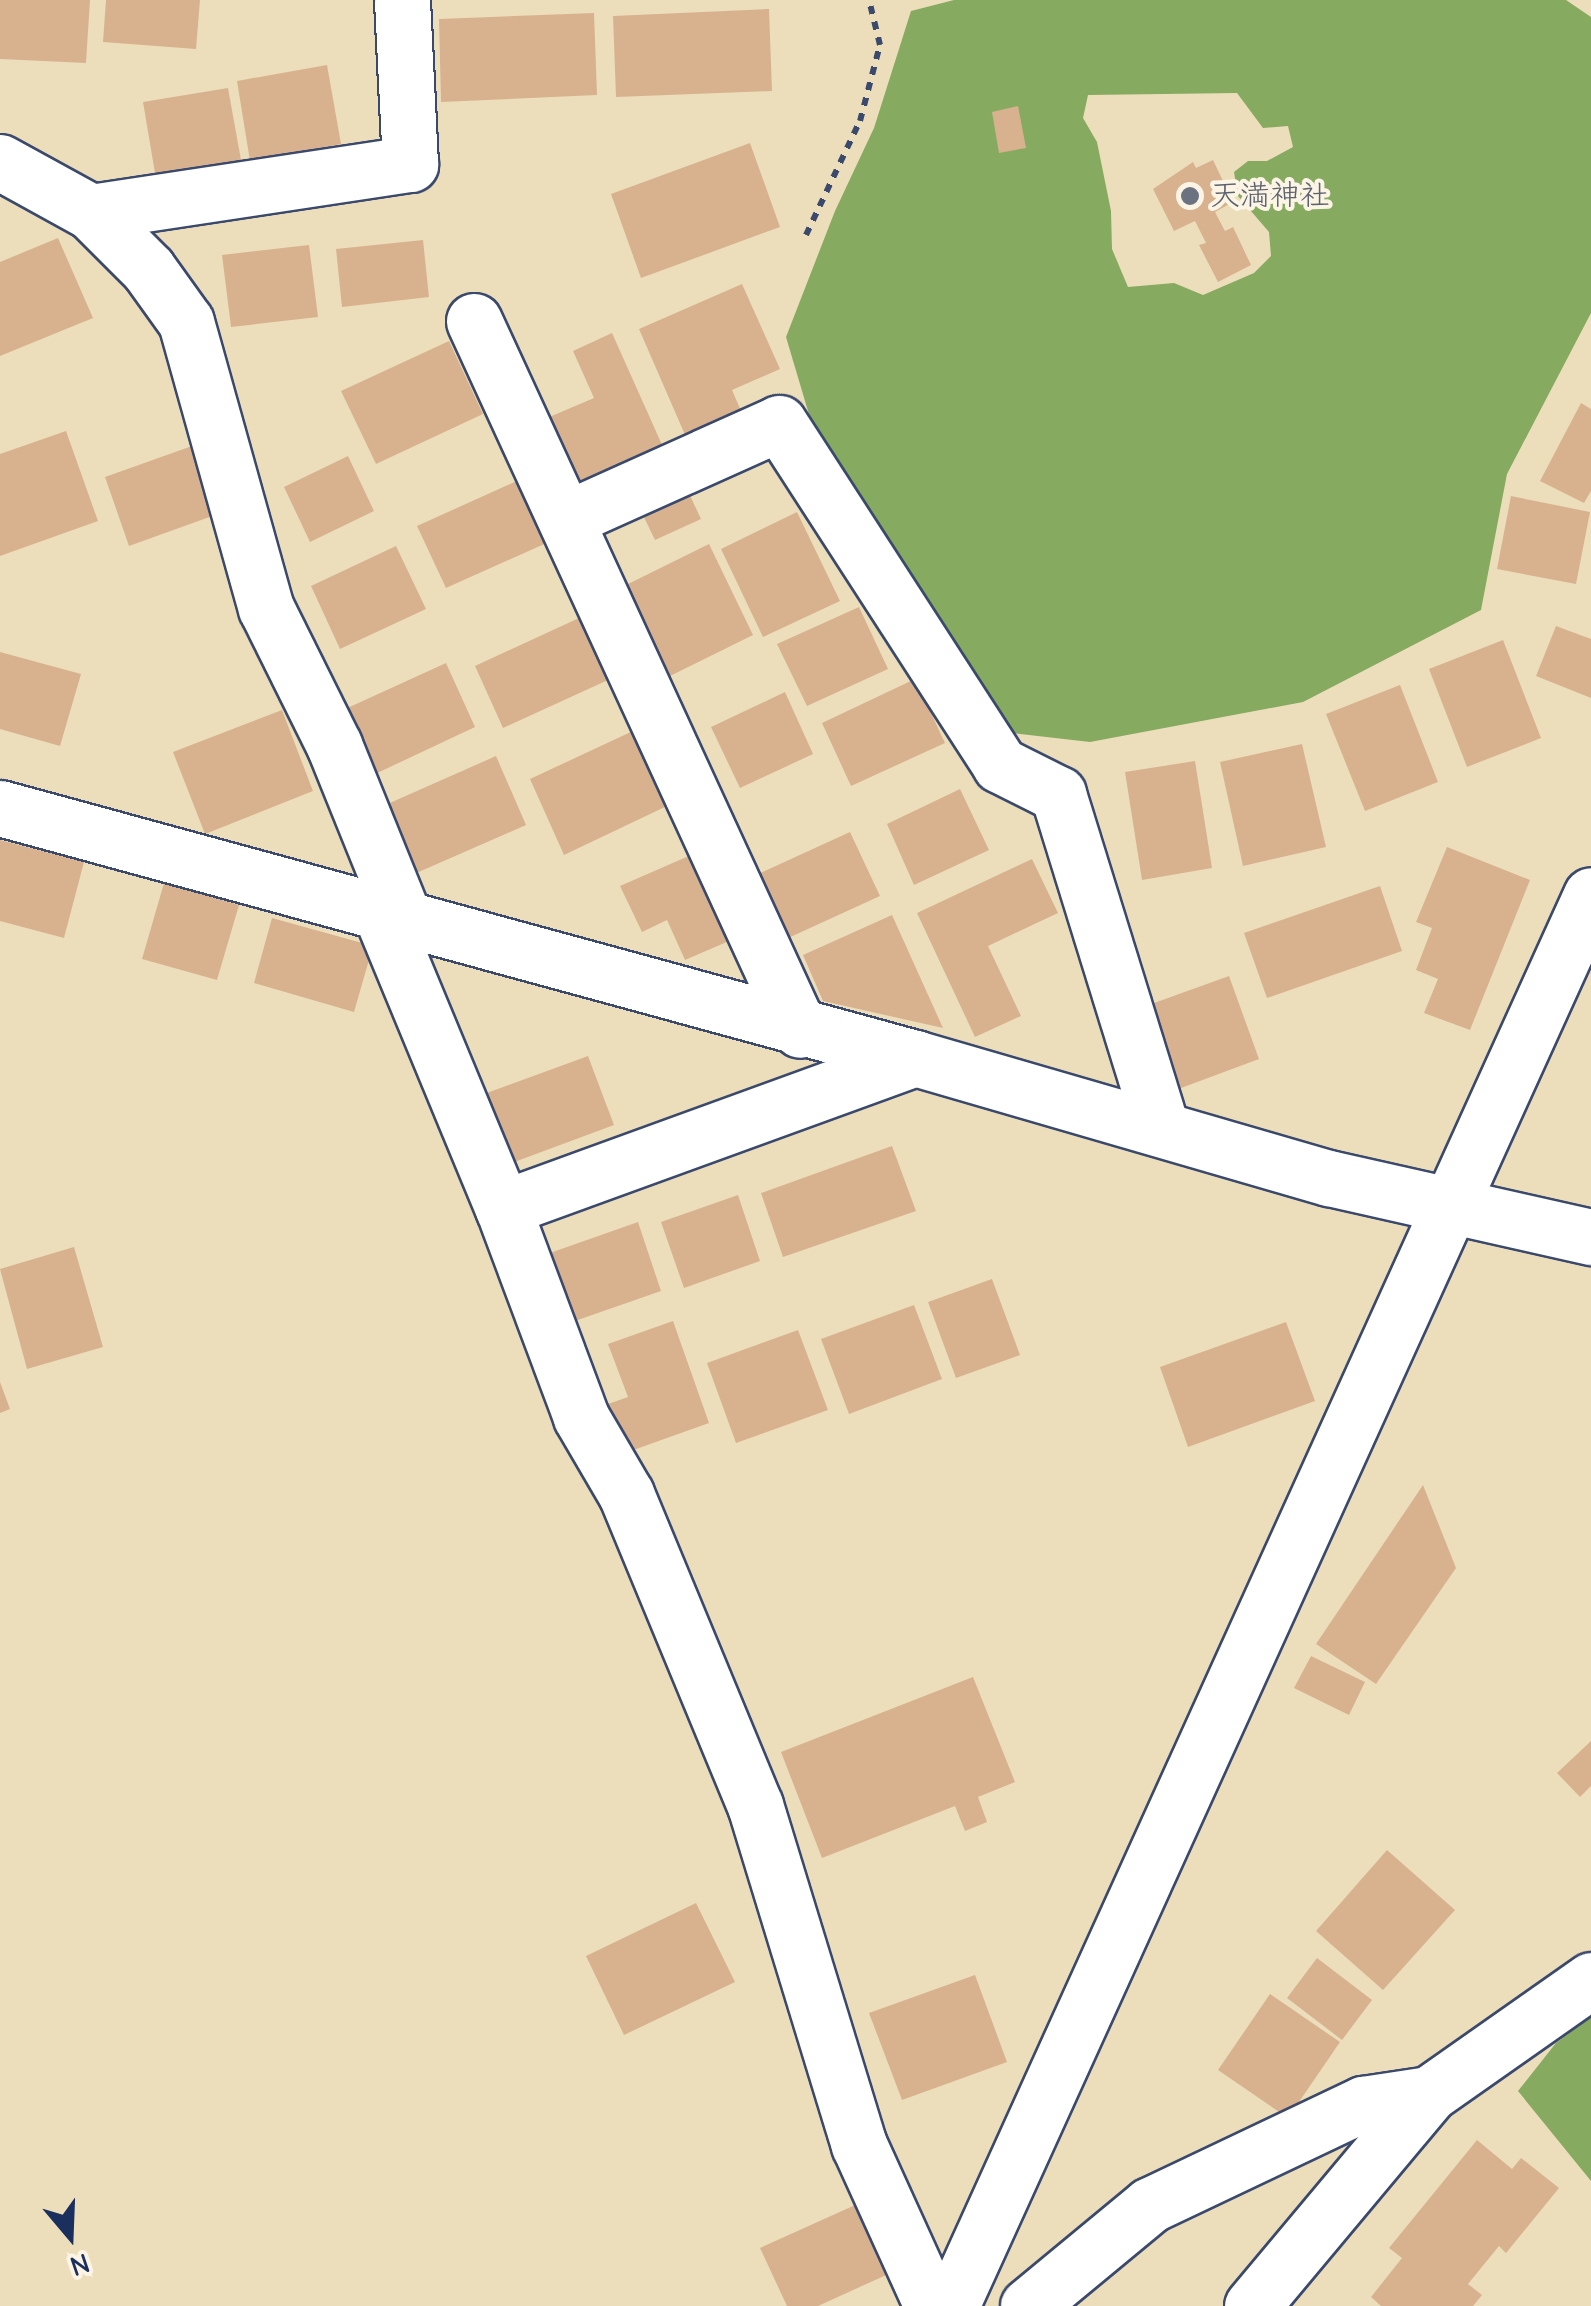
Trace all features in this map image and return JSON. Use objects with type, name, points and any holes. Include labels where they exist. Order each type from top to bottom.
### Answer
[{"type":"street","points":[[91,212],[410,164],[402,0]]},
{"type":"street","points":[[0,162],[91,212],[148,269],[186,322],[266,608],[334,744],[393,918],[581,1417],[626,1494],[755,1805],[859,2145],[932,2306]]},
{"type":"street","points":[[474,320],[800,1030]]},
{"type":"street","points":[[568,518],[779,423],[1000,765],[1058,794],[1162,1127]]},
{"type":"street","points":[[0,808],[1162,1127],[1329,1178],[1591,1237]]},
{"type":"street","points":[[952,2306],[1591,896]]},
{"type":"street","points":[[503,1208],[914,1058]]},
{"type":"street","points":[[1252,2306],[1430,2094],[1591,1980]]},
{"type":"street","points":[[1028,2306],[1150,2205],[1363,2104],[1430,2094]]},
{"type":"path","points":[[806,235],[860,121],[880,45],[869,0]]},
{"type":"green space","points":[[954,0],[1566,0],[1591,17],[1591,313],[1507,474],[1481,610],[1303,702],[1090,742],[1012,733],[969,694],[816,438],[786,337],[835,211],[874,128],[911,11]],"holes":[[[1237,93],[1263,128],[1288,126],[1293,147],[1267,161],[1248,161],[1234,172],[1238,196],[1269,232],[1271,256],[1254,273],[1203,295],[1174,283],[1128,287],[1112,249],[1111,211],[1097,142],[1083,118],[1088,95]]]},
{"type":"green space","points":[[1591,2017],[1591,2181],[1518,2091],[1556,2043]]},
{"type":"building","points":[[0,0],[90,0],[86,63],[0,59]]},
{"type":"building","points":[[106,0],[200,0],[196,49],[103,42]]},
{"type":"building","points":[[769,9],[772,91],[616,97],[613,16]]},
{"type":"building","points":[[594,13],[597,95],[441,102],[439,19]]},
{"type":"building","points":[[327,65],[341,144],[250,161],[237,81]]},
{"type":"building","points":[[228,88],[241,160],[155,173],[143,102]]},
{"type":"building","points":[[1018,106],[1026,148],[999,153],[992,112]]},
{"type":"building","points":[[750,143],[780,227],[641,278],[611,194]]},
{"type":"building","points":[[1213,160],[1233,202],[1215,212],[1225,231],[1233,227],[1251,265],[1218,282],[1199,245],[1206,243],[1195,221],[1174,231],[1153,189],[1193,162],[1196,168]]},
{"type":"building","points":[[58,238],[93,318],[0,356],[0,262]]},
{"type":"building","points":[[423,240],[429,297],[342,307],[336,249]]},
{"type":"building","points":[[309,245],[318,317],[231,327],[222,255]]},
{"type":"building","points":[[742,284],[780,369],[732,390],[745,420],[689,444],[639,329]]},
{"type":"building","points":[[612,333],[663,447],[578,485],[547,418],[594,398],[573,351]]},
{"type":"building","points":[[449,341],[483,414],[376,464],[341,391]]},
{"type":"building","points":[[1581,403],[1591,409],[1591,491],[1584,503],[1540,481]]},
{"type":"building","points":[[66,431],[98,521],[0,556],[0,454]]},
{"type":"building","points":[[192,446],[215,515],[129,546],[105,477]]},
{"type":"building","points":[[348,456],[374,511],[310,542],[284,487]]},
{"type":"building","points":[[521,479],[551,541],[446,588],[417,526]]},
{"type":"building","points":[[687,489],[701,519],[655,540],[641,511]]},
{"type":"building","points":[[1511,496],[1590,512],[1576,584],[1497,569]]},
{"type":"building","points":[[797,512],[840,601],[763,637],[721,549]]},
{"type":"building","points":[[709,544],[753,635],[668,677],[624,586]]},
{"type":"building","points":[[396,546],[426,609],[340,649],[311,586]]},
{"type":"building","points":[[859,607],[888,669],[807,706],[777,644]]},
{"type":"building","points":[[579,618],[608,680],[503,728],[475,666]]},
{"type":"building","points":[[1556,626],[1591,639],[1591,698],[1536,676]]},
{"type":"building","points":[[1503,640],[1541,738],[1467,767],[1429,669]]},
{"type":"building","points":[[0,652],[81,674],[60,746],[0,729]]},
{"type":"building","points":[[446,663],[475,727],[373,775],[343,710]]},
{"type":"building","points":[[915,679],[945,743],[851,786],[822,723]]},
{"type":"building","points":[[1400,685],[1438,782],[1365,811],[1326,714]]},
{"type":"building","points":[[785,692],[813,754],[740,788],[711,727]]},
{"type":"building","points":[[282,710],[313,791],[205,834],[173,752]]},
{"type":"building","points":[[635,730],[669,805],[564,855],[530,779]]},
{"type":"building","points":[[1302,744],[1326,847],[1243,866],[1220,762]]},
{"type":"building","points":[[496,756],[526,825],[405,878],[374,810]]},
{"type":"building","points":[[1195,761],[1212,868],[1142,880],[1125,772]]},
{"type":"building","points":[[960,789],[989,850],[914,885],[887,824]]},
{"type":"building","points":[[850,832],[880,896],[786,939],[756,875]]},
{"type":"building","points":[[0,840],[84,862],[64,938],[0,921]]},
{"type":"building","points":[[1447,847],[1530,880],[1470,1030],[1424,1013],[1438,979],[1416,970],[1432,928],[1416,922]]},
{"type":"building","points":[[691,855],[729,941],[685,960],[667,920],[642,932],[620,886]]},
{"type":"building","points":[[1032,859],[1058,913],[988,946],[1021,1016],[975,1037],[917,913]]},
{"type":"building","points":[[164,883],[239,905],[217,980],[142,959]]},
{"type":"building","points":[[1380,886],[1402,951],[1267,998],[1244,933]]},
{"type":"building","points":[[892,915],[943,1028],[823,1001],[803,955]]},
{"type":"building","points":[[272,918],[373,946],[354,1012],[254,983]]},
{"type":"building","points":[[1229,976],[1259,1059],[1173,1091],[1143,1007]]},
{"type":"building","points":[[588,1056],[614,1125],[509,1164],[484,1094]]},
{"type":"building","points":[[892,1146],[916,1211],[783,1257],[761,1193]]},
{"type":"building","points":[[738,1195],[760,1261],[684,1288],[661,1222]]},
{"type":"building","points":[[638,1222],[661,1291],[572,1322],[547,1254]]},
{"type":"building","points":[[74,1247],[103,1347],[27,1369],[0,1269]]},
{"type":"building","points":[[992,1279],[1020,1355],[956,1378],[928,1302]]},
{"type":"building","points":[[914,1305],[942,1379],[849,1414],[821,1339]]},
{"type":"building","points":[[673,1321],[709,1423],[625,1453],[608,1404],[628,1397],[608,1344]]},
{"type":"building","points":[[1286,1322],[1315,1401],[1188,1447],[1160,1367]]},
{"type":"building","points":[[798,1330],[828,1410],[736,1443],[707,1363]]},
{"type":"building","points":[[0,1382],[10,1409],[0,1413]]},
{"type":"building","points":[[1423,1485],[1456,1568],[1376,1684],[1316,1644]]},
{"type":"building","points":[[1311,1656],[1365,1682],[1349,1715],[1294,1688]]},
{"type":"building","points":[[973,1677],[1015,1782],[978,1797],[987,1822],[965,1831],[955,1806],[822,1858],[781,1752]]},
{"type":"building","points":[[1591,1741],[1591,1786],[1580,1797],[1557,1773]]},
{"type":"building","points":[[1387,1850],[1455,1910],[1383,1990],[1316,1931]]},
{"type":"building","points":[[696,1903],[735,1982],[624,2035],[586,1956]]},
{"type":"building","points":[[1317,1958],[1372,2000],[1342,2040],[1287,1998]]},
{"type":"building","points":[[975,1975],[1007,2062],[902,2100],[869,2013]]},
{"type":"building","points":[[1270,1994],[1340,2042],[1288,2118],[1218,2070]]},
{"type":"building","points":[[1477,2140],[1512,2169],[1521,2158],[1559,2188],[1506,2253],[1499,2246],[1468,2284],[1482,2295],[1473,2306],[1381,2306],[1371,2297],[1402,2258],[1389,2248]]},
{"type":"building","points":[[864,2201],[895,2271],[818,2306],[787,2306],[760,2248]]},
{"type":"place","name":"天満神社","points":[[1190,196]]}]
